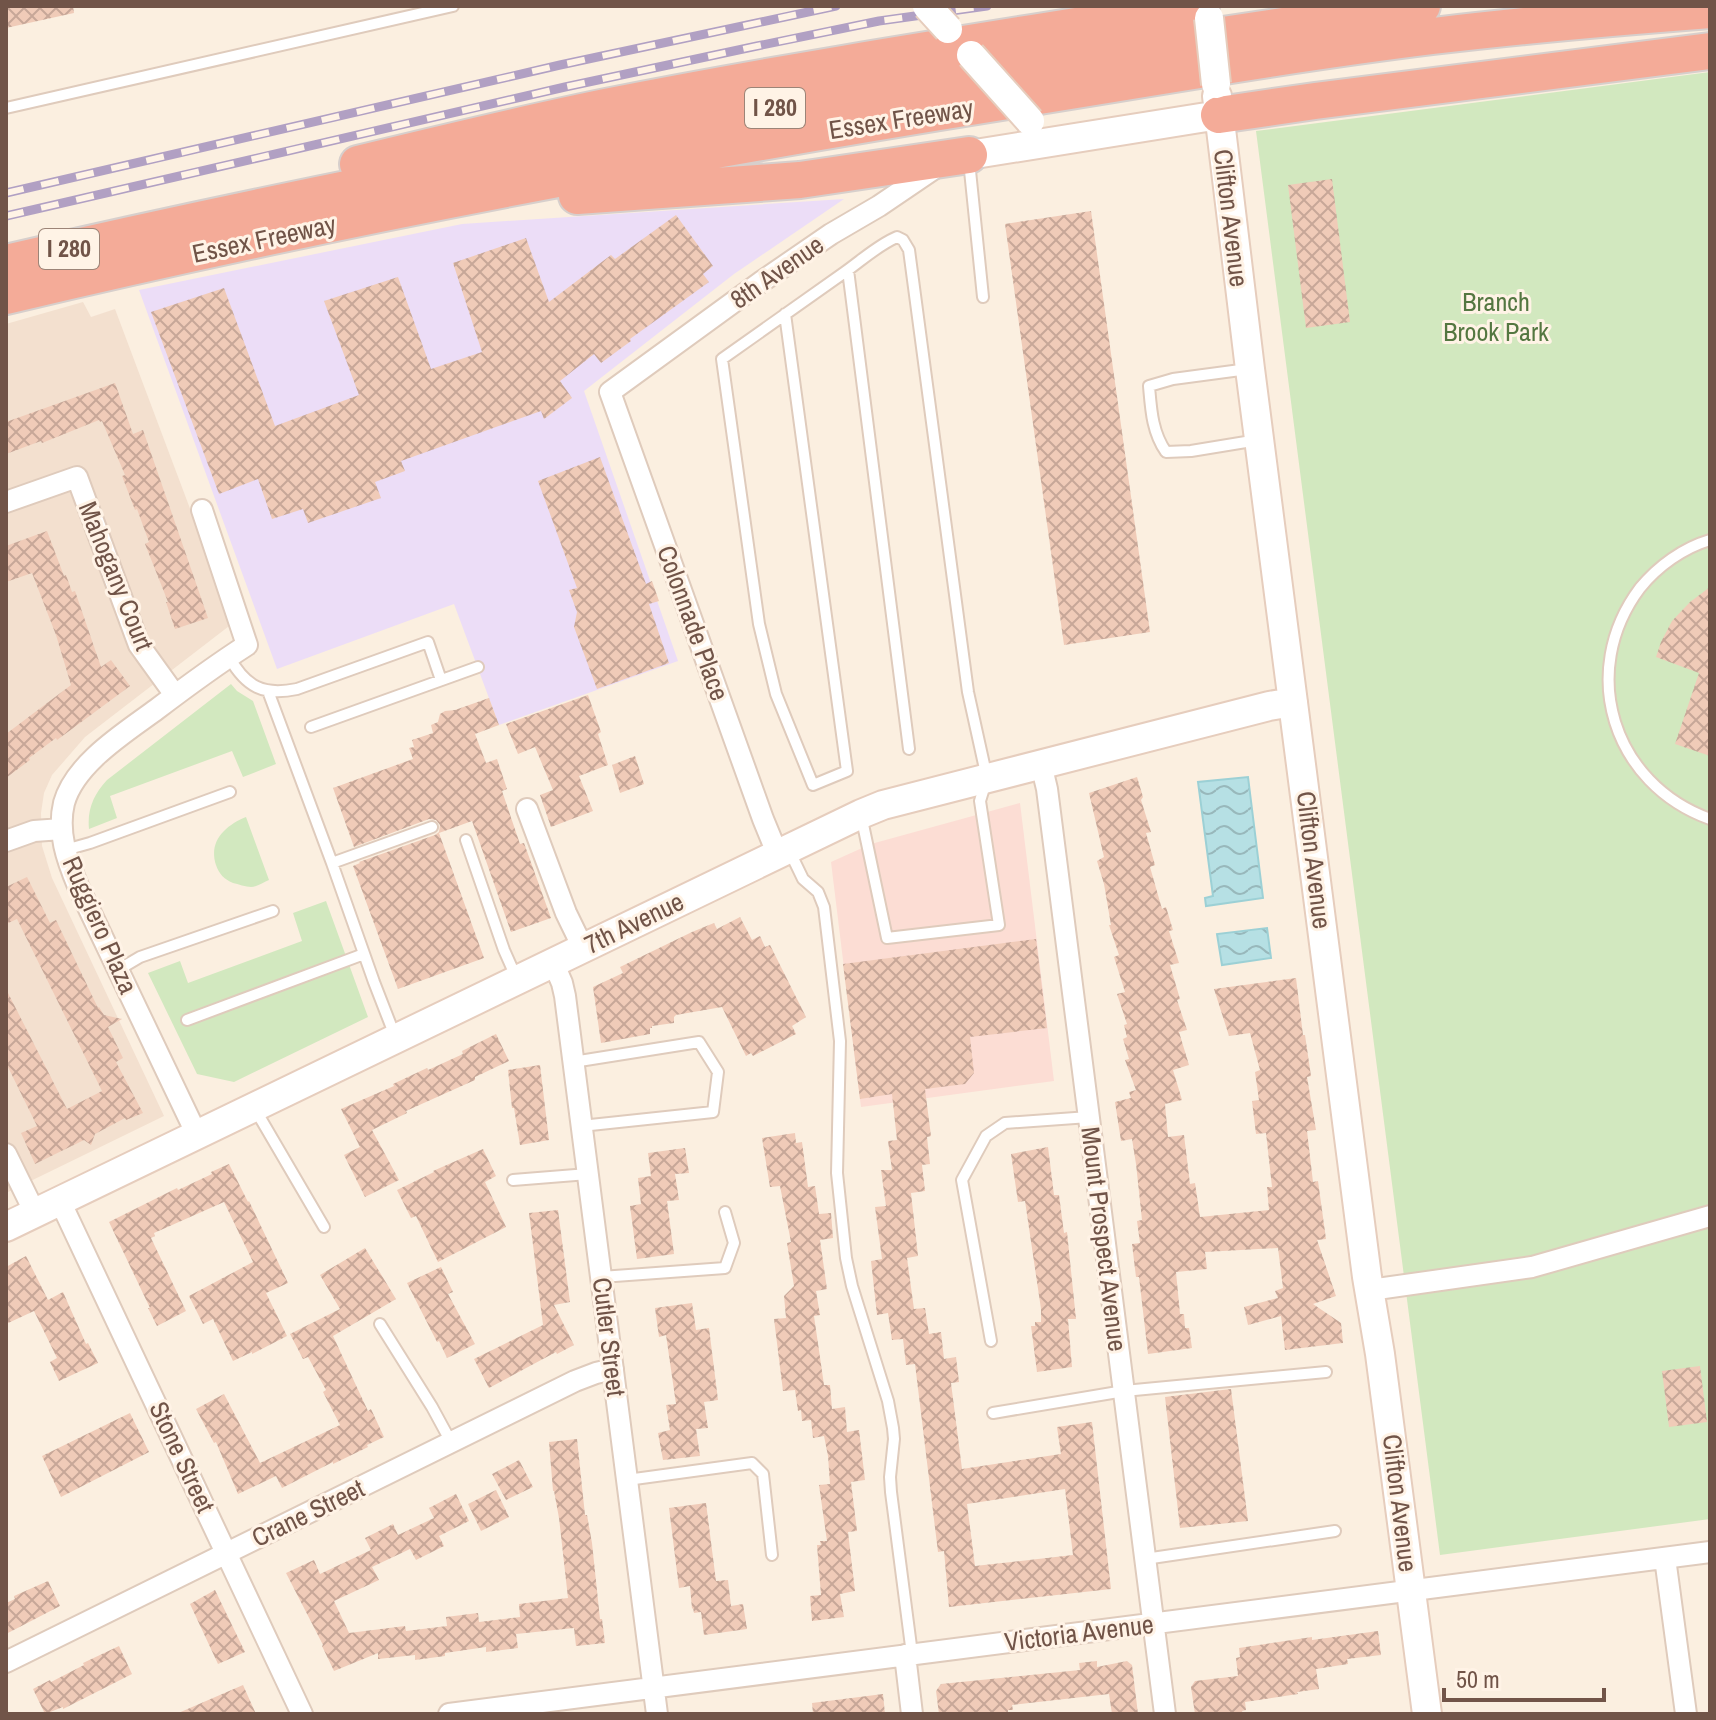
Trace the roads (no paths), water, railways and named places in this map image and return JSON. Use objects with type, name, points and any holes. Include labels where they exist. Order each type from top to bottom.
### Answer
[{"type":"highway","name":"Essex Freeway","points":[[6,263],[488,161],[774,108],[1113,52],[1422,6]]},
{"type":"highway","points":[[132,235],[179,206],[478,135],[645,100],[960,43],[1206,10]]},
{"type":"highway","name":"Essex Freeway","points":[[6,296],[447,201],[781,139],[1277,58],[1508,28],[1710,10]]},
{"type":"highway","points":[[1217,100],[1315,101],[1710,51]]},
{"type":"highway","points":[[447,201],[761,184],[845,175],[959,157]]},
{"type":"main road","points":[[927,6],[1037,128],[1053,136],[1072,139]]},
{"type":"main road","name":"Clifton Avenue","points":[[1206,10],[1259,440],[1427,1714]]},
{"type":"main road","name":"8th Avenue","points":[[959,157],[1072,139],[1217,100]]},
{"type":"main road","name":"7th Avenue","points":[[6,1227],[883,805],[1293,702]]},
{"type":"street","name":"8th Avenue","points":[[610,392],[831,234],[959,157]]},
{"type":"street","name":"Colonnade Place","points":[[610,392],[757,804],[783,851]]},
{"type":"street","name":"Mahogany Court","points":[[6,502],[77,477],[139,645],[175,695]]},
{"type":"street","name":"Ruggiero Plaza","points":[[197,1135],[78,886],[64,840],[65,800],[79,775],[100,752],[247,645],[202,510]]},
{"type":"street","name":"Mount Prospect Avenue","points":[[1041,764],[1047,789],[1165,1714]]},
{"type":"street","points":[[527,809],[566,913],[583,948]]},
{"type":"street","points":[[6,841],[34,831],[64,840]]},
{"type":"street","name":"Cutler Street","points":[[553,962],[562,983],[573,1062],[657,1714]]},
{"type":"street","name":"Stone Street","points":[[6,1154],[48,1207],[227,1553],[302,1714]]},
{"type":"street","points":[[1370,1290],[1532,1267],[1710,1216]]},
{"type":"street","name":"Crane Street","points":[[6,1662],[575,1381],[613,1369]]},
{"type":"street","name":"Victoria Avenue","points":[[449,1714],[1710,1552]]},
{"type":"street","points":[[1665,1558],[1686,1714]]},
{"type":"street","points":[[908,1655],[912,1714]]},
{"type":"lane","points":[[6,108],[453,6]]},
{"type":"lane","points":[[959,157],[983,297]]},
{"type":"lane","points":[[785,314],[847,771],[813,785],[776,694],[759,624],[722,359],[785,314],[848,270],[886,242],[897,237],[909,250],[968,692],[987,778],[980,801],[999,925],[887,938],[861,814]]},
{"type":"lane","points":[[848,270],[909,749]]},
{"type":"lane","points":[[1250,369],[1173,379],[1149,386],[1151,411],[1157,439],[1166,452],[1259,440]]},
{"type":"lane","points":[[1710,540],[1671,559],[1648,579],[1630,603],[1616,632],[1608,687],[1612,714],[1621,740],[1634,763],[1650,783],[1670,800],[1710,819]]},
{"type":"lane","points":[[229,657],[254,686],[268,691],[285,691],[428,642],[441,680]]},
{"type":"lane","points":[[311,727],[478,667]]},
{"type":"lane","points":[[268,691],[396,1038]]},
{"type":"lane","points":[[64,840],[82,846],[230,792]]},
{"type":"lane","points":[[332,863],[432,827]]},
{"type":"lane","points":[[466,840],[517,979]]},
{"type":"lane","points":[[783,851],[803,879],[818,892],[824,907],[840,1049],[837,1173],[846,1258],[893,1428],[890,1477],[908,1655]]},
{"type":"lane","points":[[118,970],[140,957],[273,911]]},
{"type":"lane","points":[[187,1020],[364,954]]},
{"type":"lane","points":[[573,1062],[699,1042],[718,1072],[713,1112],[581,1126]]},
{"type":"lane","points":[[254,1107],[324,1227]]},
{"type":"lane","points":[[991,1341],[962,1180],[986,1136],[1005,1123],[1089,1117]]},
{"type":"lane","points":[[513,1180],[588,1174]]},
{"type":"lane","points":[[601,1277],[725,1268],[734,1243],[725,1212]]},
{"type":"lane","points":[[380,1324],[451,1442]]},
{"type":"lane","points":[[993,1413],[1124,1391],[1326,1372]]},
{"type":"lane","points":[[627,1480],[752,1463],[763,1474],[772,1555]]},
{"type":"lane","points":[[1145,1559],[1335,1531]]},
{"type":"water","points":[[1248,777],[1263,898],[1206,906],[1205,898],[1213,896],[1198,782]]},
{"type":"water","points":[[1267,928],[1271,958],[1222,965],[1217,934]]},
{"type":"railway","points":[[6,193],[560,65],[836,6]]},
{"type":"railway","points":[[6,216],[565,87],[879,21],[987,6]]},
{"type":"park label","name":"Branch Brook Park","points":[[1496,317]]}]
